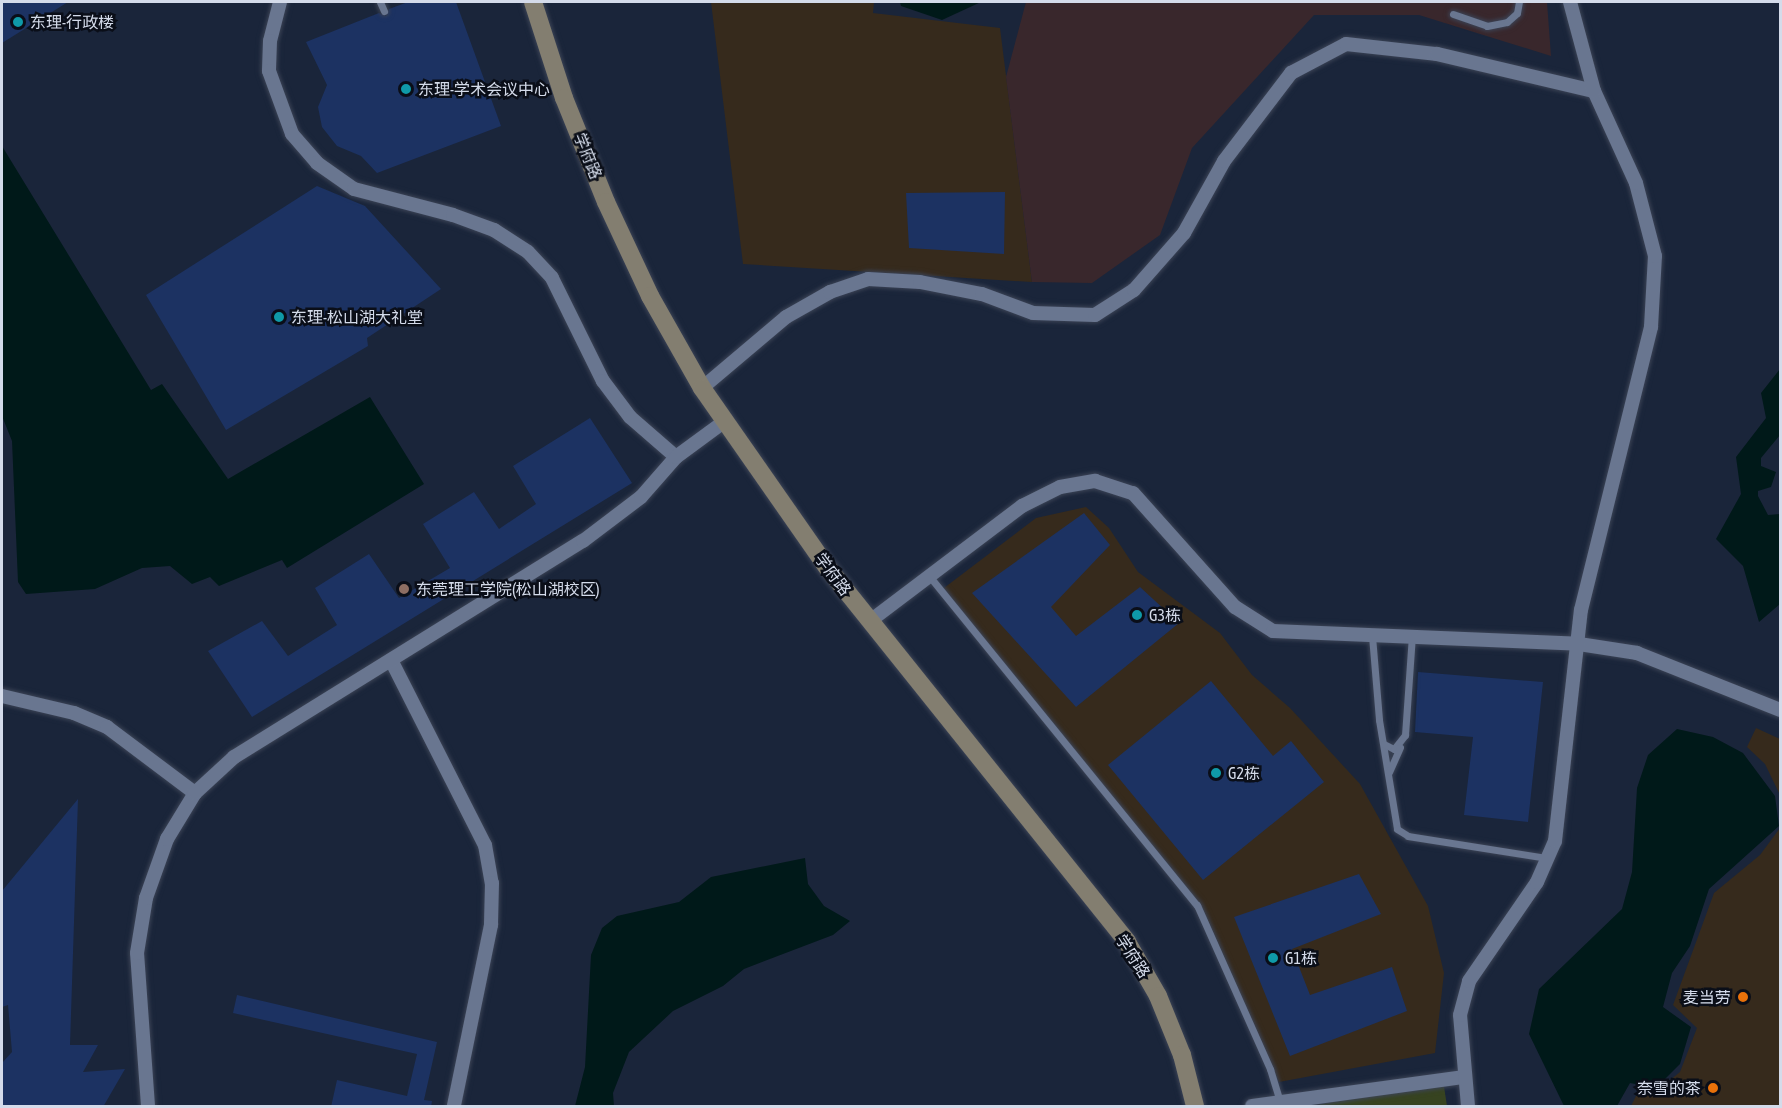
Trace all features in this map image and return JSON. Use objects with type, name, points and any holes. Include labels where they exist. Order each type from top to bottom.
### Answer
[{"type":"street","name":"学府路","points":[[533,2],[564,98],[606,202],[650,296],[702,387],[870,621],[1127,942],[1158,996],[1182,1055],[1195,1107]]},
{"type":"street","points":[[1468,1107],[1462,1077],[1460,1015],[1468,981],[1537,882],[1555,841],[1579,644],[1581,610],[1651,327],[1655,256],[1636,183],[1593,91],[1570,2]]},
{"type":"street","points":[[283,3],[270,41],[269,70],[292,134],[316,163],[354,189],[453,215],[494,230],[528,252],[552,278],[603,381],[630,417],[676,457]]},
{"type":"street","points":[[702,387],[786,317],[830,292],[868,279],[920,282],[981,294],[1033,312],[1095,315],[1134,290],[1184,233],[1224,161],[1290,73],[1346,44],[1437,54],[1593,91]]},
{"type":"street","points":[[148,1107],[138,1016],[139,942],[146,898],[167,839],[195,792],[234,757],[583,541],[641,497],[676,457],[725,421]]},
{"type":"street","points":[[870,621],[1036,498],[1060,487],[1095,481],[1134,493],[1235,607],[1274,631],[1579,644],[1637,653],[1780,710]]},
{"type":"street","points":[[391,660],[485,845],[492,883],[491,925],[454,1107]]},
{"type":"street","points":[[2,696],[74,713],[107,727],[195,792]]},
{"type":"street","points":[[1252,1107],[1462,1077]]},
{"type":"lane","points":[[380,2],[384,11]]},
{"type":"lane","points":[[1454,14],[1487,26],[1507,22],[1517,13],[1519,2]]},
{"type":"lane","points":[[930,577],[1197,905],[1270,1069],[1280,1102]]},
{"type":"lane","points":[[1372,636],[1396,829],[1408,836],[1547,858]]},
{"type":"lane","points":[[1388,775],[1405,735],[1412,636]]},
{"type":"lane","points":[[1384,744],[1400,747]]},
{"type":"shaded area","points":[[711,2],[874,2],[873,13],[1000,28],[1032,282],[743,264]]},
{"type":"shaded area","points":[[900,2],[981,2],[942,20],[901,6]]},
{"type":"shaded area","points":[[1026,2],[1547,2],[1551,56],[1419,15],[1314,15],[1192,148],[1160,235],[1092,283],[1032,282],[1006,77]]},
{"type":"shaded area","points":[[2,146],[151,390],[162,384],[228,479],[370,397],[424,484],[287,568],[282,560],[219,586],[210,577],[192,584],[170,566],[142,568],[95,589],[26,594],[18,582],[12,441],[2,416]]},
{"type":"shaded area","points":[[1780,369],[1780,435],[1761,458],[1761,466],[1776,472],[1771,487],[1758,491],[1758,496],[1768,515],[1780,514],[1780,604],[1759,622],[1743,566],[1716,539],[1741,494],[1736,457],[1766,418],[1761,393]]},
{"type":"shaded area","points":[[1086,507],[1109,528],[1138,572],[1220,633],[1252,675],[1290,708],[1360,784],[1428,906],[1444,973],[1435,1053],[1279,1082],[1226,963],[1171,867],[1058,737],[944,588],[1036,518]]},
{"type":"shaded area","points":[[1756,728],[1780,739],[1780,795],[1765,764],[1747,747]]},
{"type":"shaded area","points":[[1677,729],[1713,737],[1743,753],[1775,796],[1779,826],[1709,889],[1690,946],[1672,973],[1663,1007],[1691,1027],[1680,1064],[1656,1088],[1630,1083],[1617,1106],[1564,1106],[1529,1034],[1539,989],[1622,909],[1632,872],[1637,788],[1648,755]]},
{"type":"shaded area","points":[[1780,828],[1780,1106],[1631,1106],[1636,1096],[1653,1094],[1680,1072],[1697,1028],[1673,1005],[1714,893],[1760,855]]},
{"type":"shaded area","points":[[805,858],[808,884],[824,906],[850,921],[833,935],[744,969],[723,986],[673,1011],[629,1052],[613,1093],[614,1106],[575,1106],[585,1067],[591,955],[602,928],[617,916],[679,902],[711,877]]},
{"type":"green space","points":[[1443,1080],[1447,1106],[1312,1106]]},
{"type":"building","name":"东理-行政楼","points":[[2,2],[68,2],[2,43]]},
{"type":"building","name":"东理-学术会议中心","points":[[408,2],[456,2],[501,126],[377,173],[361,156],[337,146],[322,127],[318,107],[327,85],[306,42],[379,13],[386,16],[389,9]]},
{"type":"building","name":"东理-松山湖大礼堂","points":[[317,186],[365,206],[441,289],[367,338],[368,346],[226,430],[146,295]]},
{"type":"building","points":[[1005,192],[1004,254],[909,248],[906,193]]},
{"type":"building","points":[[590,418],[632,483],[252,717],[208,651],[262,621],[288,656],[337,625],[315,588],[369,554],[399,598],[450,568],[423,524],[474,492],[499,529],[536,504],[513,466]]},
{"type":"building","name":"G3栋","points":[[1084,513],[1110,545],[1051,607],[1076,636],[1140,587],[1179,623],[1076,707],[972,593]]},
{"type":"building","points":[[1418,672],[1543,682],[1528,822],[1464,815],[1473,737],[1415,732]]},
{"type":"building","name":"G2栋","points":[[1211,681],[1273,756],[1291,741],[1324,782],[1203,880],[1108,765]]},
{"type":"building","points":[[78,799],[70,1045],[98,1045],[83,1072],[125,1069],[103,1107],[2,1107],[2,1063],[12,1052],[8,1005],[2,1007],[2,891]]},
{"type":"building","name":"G1栋","points":[[1359,874],[1381,914],[1292,949],[1310,995],[1392,967],[1407,1011],[1290,1056],[1234,917]]},
{"type":"building","points":[[237,995],[437,1042],[424,1100],[432,1101],[431,1107],[331,1107],[337,1080],[407,1096],[417,1054],[233,1013]]},
{"type":"place","name":"东理-行政楼","points":[[18,22]]},
{"type":"place","name":"东理-学术会议中心","points":[[406,89]]},
{"type":"place","name":"东理-松山湖大礼堂","points":[[279,317]]},
{"type":"place","name":"东莞理工学院(松山湖校区)","points":[[404,589]]},
{"type":"place","name":"G3栋","points":[[1137,615]]},
{"type":"place","name":"G2栋","points":[[1216,773]]},
{"type":"place","name":"G1栋","points":[[1273,958]]},
{"type":"place","name":"麦当劳","points":[[1743,997]]},
{"type":"place","name":"奈雪的茶","points":[[1713,1088]]}]
